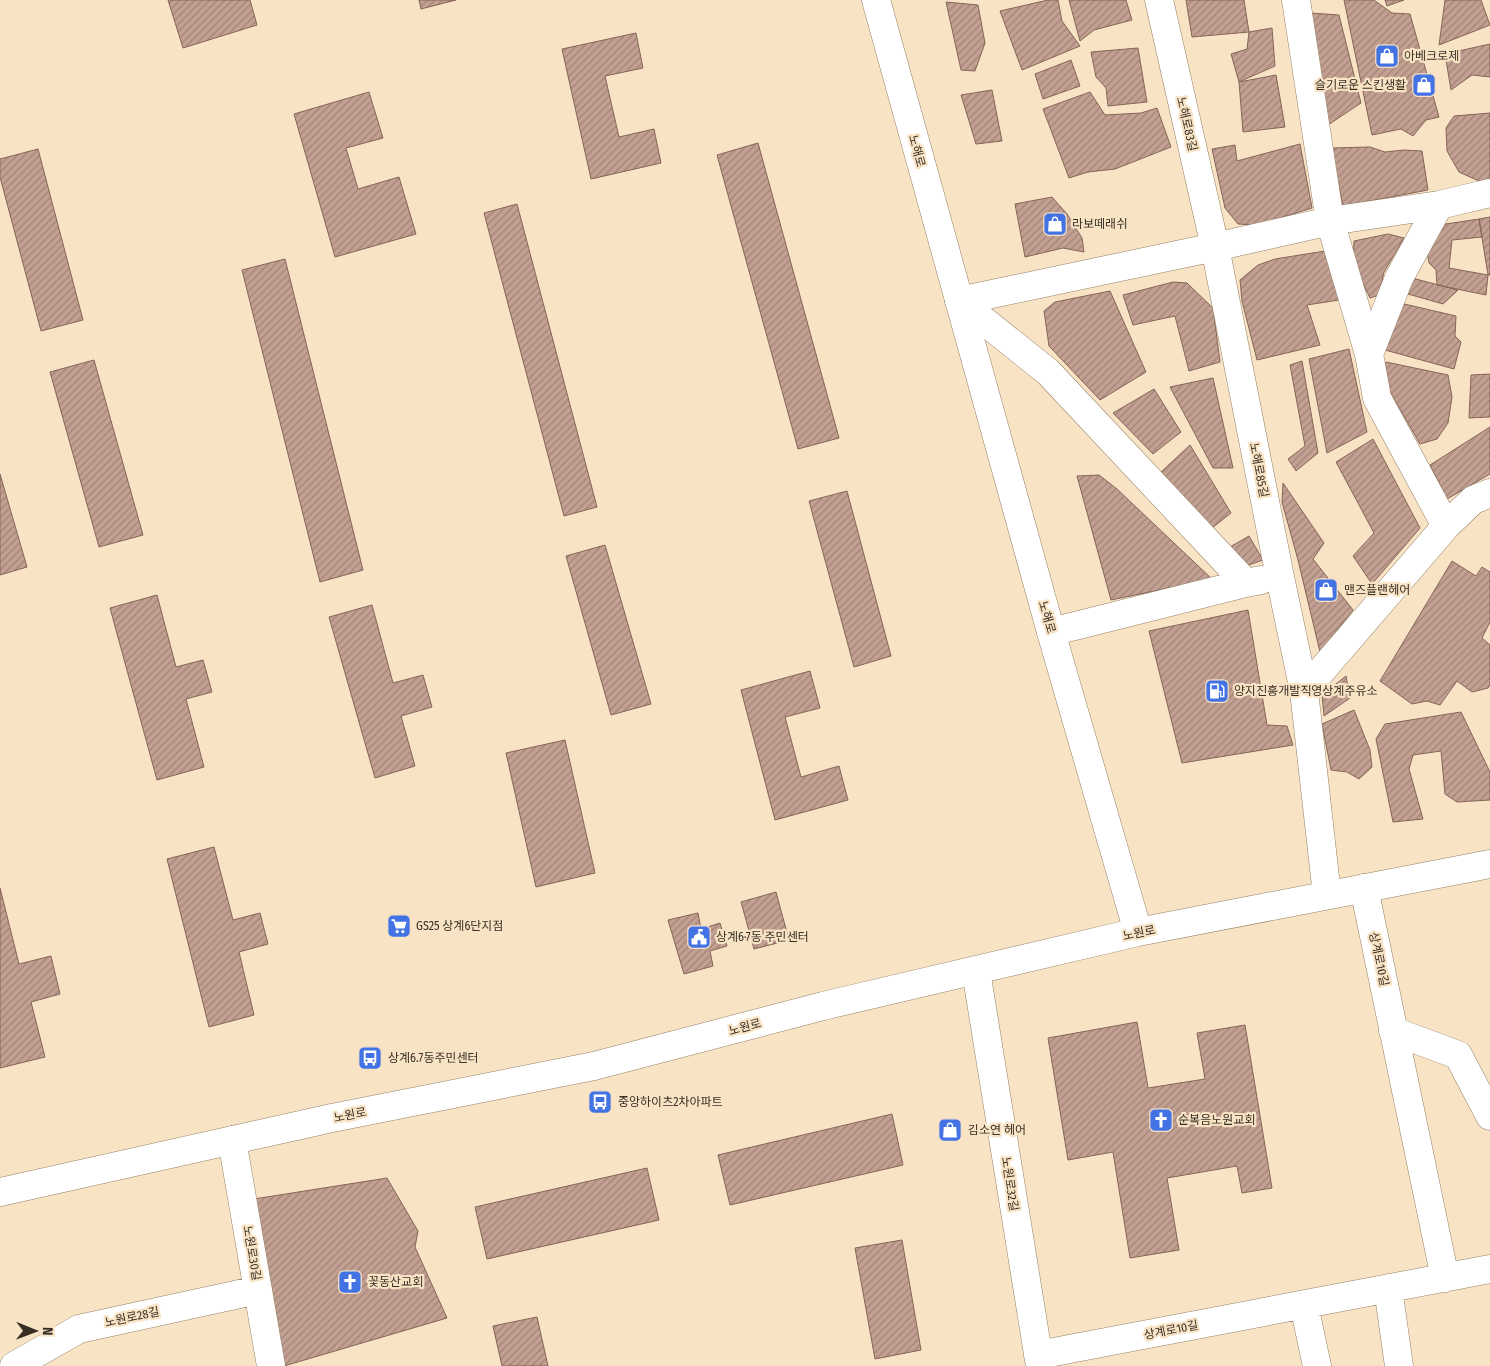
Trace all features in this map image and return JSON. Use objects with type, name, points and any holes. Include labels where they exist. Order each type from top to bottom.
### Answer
[{"type":"street","name":"노해로","points":[[876,0],[1051,632],[1138,932]]},
{"type":"street","name":"노해로83길","points":[[1159,0],[1215,248]]},
{"type":"street","points":[[1296,0],[1330,221],[1369,354],[1377,398],[1446,526]]},
{"type":"street","points":[[959,301],[1215,248],[1330,221],[1439,205],[1490,193]]},
{"type":"street","points":[[1369,354],[1398,278],[1439,205]]},
{"type":"street","name":"노해로85길","points":[[1215,248],[1304,691],[1327,895]]},
{"type":"street","points":[[959,301],[1048,372],[1246,583]]},
{"type":"street","points":[[1304,691],[1446,526],[1473,500],[1490,493]]},
{"type":"street","points":[[1051,632],[1246,583],[1280,577]]},
{"type":"street","name":"노원로","points":[[0,1192],[332,1118],[594,1066],[824,1006],[1138,932],[1490,864]]},
{"type":"street","name":"상계로10길","points":[[1364,888],[1445,1278]]},
{"type":"street","name":"노원로32길","points":[[976,971],[1039,1361]]},
{"type":"street","points":[[1394,1031],[1458,1055],[1490,1116]]},
{"type":"street","name":"노원로30길","points":[[232,1140],[271,1366]]},
{"type":"street","name":"상계로10길","points":[[1039,1361],[1304,1305],[1490,1269]]},
{"type":"street","points":[[1388,1288],[1399,1366]]},
{"type":"street","name":"노원로28길","points":[[14,1366],[79,1328],[258,1290]]},
{"type":"street","points":[[1304,1305],[1318,1366]]},
{"type":"building","points":[[168,0],[250,0],[257,25],[183,48]]},
{"type":"building","points":[[419,0],[456,0],[421,9]]},
{"type":"building","points":[[1048,0],[1058,0],[1062,21],[1080,46],[1022,70],[1000,11]]},
{"type":"building","points":[[1069,0],[1126,0],[1132,20],[1094,30],[1080,41]]},
{"type":"building","points":[[1186,0],[1244,0],[1249,32],[1192,37]]},
{"type":"building","points":[[1344,0],[1374,0],[1392,13],[1410,14],[1439,117],[1426,120],[1413,136],[1401,129],[1372,135]]},
{"type":"building","points":[[1385,0],[1404,0],[1387,6]]},
{"type":"building","points":[[1445,0],[1481,0],[1490,25],[1439,45]]},
{"type":"building","points":[[946,2],[978,5],[985,43],[975,71],[961,70]]},
{"type":"building","points":[[1311,13],[1339,15],[1361,103],[1328,125]]},
{"type":"building","points":[[1272,28],[1275,66],[1239,82],[1231,54],[1247,49],[1249,32]]},
{"type":"building","points":[[636,33],[643,68],[605,76],[619,137],[654,129],[661,163],[591,179],[562,49]]},
{"type":"building","points":[[1490,44],[1490,77],[1472,75],[1451,90],[1445,54]]},
{"type":"building","points":[[1138,48],[1147,102],[1108,106],[1106,88],[1096,77],[1091,52]]},
{"type":"building","points":[[1071,60],[1080,86],[1043,99],[1035,74]]},
{"type":"building","points":[[1276,75],[1285,127],[1243,132],[1239,82]]},
{"type":"building","points":[[992,90],[1002,141],[976,144],[961,95]]},
{"type":"building","points":[[369,92],[383,138],[346,148],[358,189],[399,177],[416,234],[335,257],[294,114]]},
{"type":"building","points":[[1090,92],[1105,115],[1141,113],[1157,108],[1171,147],[1115,169],[1088,172],[1069,178],[1043,109]]},
{"type":"building","points":[[1490,113],[1490,179],[1479,181],[1459,172],[1447,151],[1446,128],[1454,116]]},
{"type":"building","points":[[758,143],[839,438],[798,449],[717,155]]},
{"type":"building","points":[[1300,144],[1312,208],[1257,225],[1238,224],[1225,208],[1212,149],[1235,145],[1237,161]]},
{"type":"building","points":[[1370,147],[1385,152],[1422,151],[1428,190],[1343,206],[1331,148]]},
{"type":"building","points":[[38,149],[83,320],[41,331],[0,177],[0,159]]},
{"type":"building","points":[[1052,197],[1067,214],[1082,238],[1084,252],[1063,248],[1025,257],[1015,204]]},
{"type":"building","points":[[517,204],[597,507],[564,516],[484,213]]},
{"type":"building","points":[[1490,217],[1490,275],[1488,275],[1479,219]]},
{"type":"building","points":[[1479,219],[1482,237],[1452,240],[1449,268],[1488,275],[1486,295],[1437,285],[1436,270],[1429,263],[1427,251],[1434,242],[1439,225]]},
{"type":"building","points":[[1388,234],[1404,238],[1384,272],[1379,295],[1370,298],[1353,262],[1354,241]]},
{"type":"building","points":[[1325,251],[1339,300],[1307,305],[1320,345],[1257,360],[1242,301],[1240,280],[1258,265],[1275,259]]},
{"type":"building","points":[[285,259],[363,570],[320,582],[242,270]]},
{"type":"building","points":[[1408,277],[1458,290],[1443,304],[1401,292]]},
{"type":"building","points":[[1173,282],[1187,283],[1213,308],[1220,362],[1189,371],[1175,316],[1133,325],[1123,295]]},
{"type":"building","points":[[1110,291],[1146,372],[1100,400],[1049,346],[1044,311],[1055,302]]},
{"type":"building","points":[[1400,303],[1456,316],[1455,336],[1461,342],[1454,369],[1385,350]]},
{"type":"building","points":[[1349,349],[1367,432],[1327,453],[1309,359]]},
{"type":"building","points":[[94,360],[143,535],[99,547],[50,372]]},
{"type":"building","points":[[1302,361],[1318,453],[1296,471],[1288,459],[1305,446],[1290,365]]},
{"type":"building","points":[[1386,362],[1448,375],[1452,397],[1448,423],[1437,439],[1420,444],[1382,378]]},
{"type":"building","points":[[1490,374],[1490,417],[1469,418],[1471,375]]},
{"type":"building","points":[[1213,378],[1233,468],[1213,468],[1170,387]]},
{"type":"building","points":[[1154,389],[1181,432],[1153,454],[1113,413]]},
{"type":"building","points":[[1490,427],[1490,474],[1447,499],[1430,465]]},
{"type":"building","points":[[1373,439],[1420,528],[1372,584],[1353,556],[1374,533],[1336,462]]},
{"type":"building","points":[[1190,445],[1231,513],[1212,528],[1160,473]]},
{"type":"building","points":[[0,474],[27,567],[0,575]]},
{"type":"building","points":[[1099,475],[1117,489],[1212,579],[1111,600],[1077,476]]},
{"type":"building","points":[[1283,483],[1324,543],[1313,559],[1353,610],[1320,652],[1282,502]]},
{"type":"building","points":[[847,491],[891,656],[854,667],[809,501]]},
{"type":"building","points":[[1249,536],[1263,560],[1246,566],[1230,547]]},
{"type":"building","points":[[605,545],[651,704],[611,715],[566,556]]},
{"type":"building","points":[[1452,561],[1476,576],[1482,567],[1490,572],[1490,622],[1482,638],[1490,645],[1490,685],[1488,688],[1472,692],[1457,681],[1440,705],[1427,701],[1412,704],[1380,681]]},
{"type":"building","points":[[157,595],[176,667],[203,660],[212,692],[186,699],[204,767],[157,780],[110,608]]},
{"type":"building","points":[[372,605],[393,683],[423,675],[432,707],[401,716],[415,766],[375,778],[329,617]]},
{"type":"building","points":[[1248,610],[1267,725],[1287,726],[1293,745],[1182,763],[1149,631]]},
{"type":"building","points":[[810,671],[820,708],[785,717],[801,777],[839,766],[848,800],[775,820],[741,690]]},
{"type":"building","points":[[1346,676],[1350,698],[1324,716],[1322,695]]},
{"type":"building","points":[[1354,710],[1370,750],[1372,767],[1359,779],[1347,772],[1331,770],[1322,724]]},
{"type":"building","points":[[1461,712],[1490,772],[1490,800],[1457,802],[1445,794],[1441,751],[1413,755],[1409,769],[1423,819],[1393,822],[1376,739],[1385,724]]},
{"type":"building","points":[[565,740],[595,873],[536,887],[506,753]]},
{"type":"building","points":[[214,847],[233,920],[260,913],[268,944],[239,952],[254,1015],[209,1027],[167,859]]},
{"type":"building","points":[[0,888],[19,964],[51,956],[60,994],[31,1002],[45,1057],[0,1068]]},
{"type":"building","points":[[776,892],[789,940],[754,949],[741,902]]},
{"type":"building","name":"상계6·7동 주민센터","points":[[698,913],[701,929],[720,923],[727,946],[710,951],[713,966],[684,974],[668,920]]},
{"type":"building","name":"순복음노원교회","points":[[1137,1022],[1148,1088],[1205,1079],[1197,1033],[1245,1025],[1272,1188],[1242,1193],[1237,1166],[1167,1178],[1179,1250],[1130,1258],[1113,1152],[1068,1160],[1048,1038]]},
{"type":"building","points":[[892,1114],[903,1165],[730,1205],[718,1155]]},
{"type":"building","points":[[647,1168],[659,1220],[487,1259],[475,1207]]},
{"type":"building","name":"꽃동산교회","points":[[387,1178],[418,1231],[415,1247],[447,1318],[284,1366],[254,1199]]},
{"type":"building","points":[[902,1240],[921,1350],[875,1359],[855,1248]]},
{"type":"building","points":[[537,1317],[548,1366],[502,1366],[493,1326]]},
{"type":"place","name":"아베크로제","points":[[1387,56]]},
{"type":"place","name":"슬기로운 스킨생활","points":[[1424,85]]},
{"type":"place","name":"라보떼래쉬","points":[[1055,224]]},
{"type":"place","name":"맨즈플랜헤어","points":[[1326,590]]},
{"type":"place","name":"양지진흥개발직영상계주유소","points":[[1217,691]]},
{"type":"place","name":"GS25 상계6단지점","points":[[399,926]]},
{"type":"place","name":"상계6·7동 주민센터","points":[[699,937]]},
{"type":"place","name":"상계6.7동주민센터","points":[[370,1058]]},
{"type":"place","name":"중앙하이츠2차아파트","points":[[600,1102]]},
{"type":"place","name":"순복음노원교회","points":[[1161,1120]]},
{"type":"place","name":"김소연 헤어","points":[[950,1130]]},
{"type":"place","name":"꽃동산교회","points":[[350,1282]]}]
